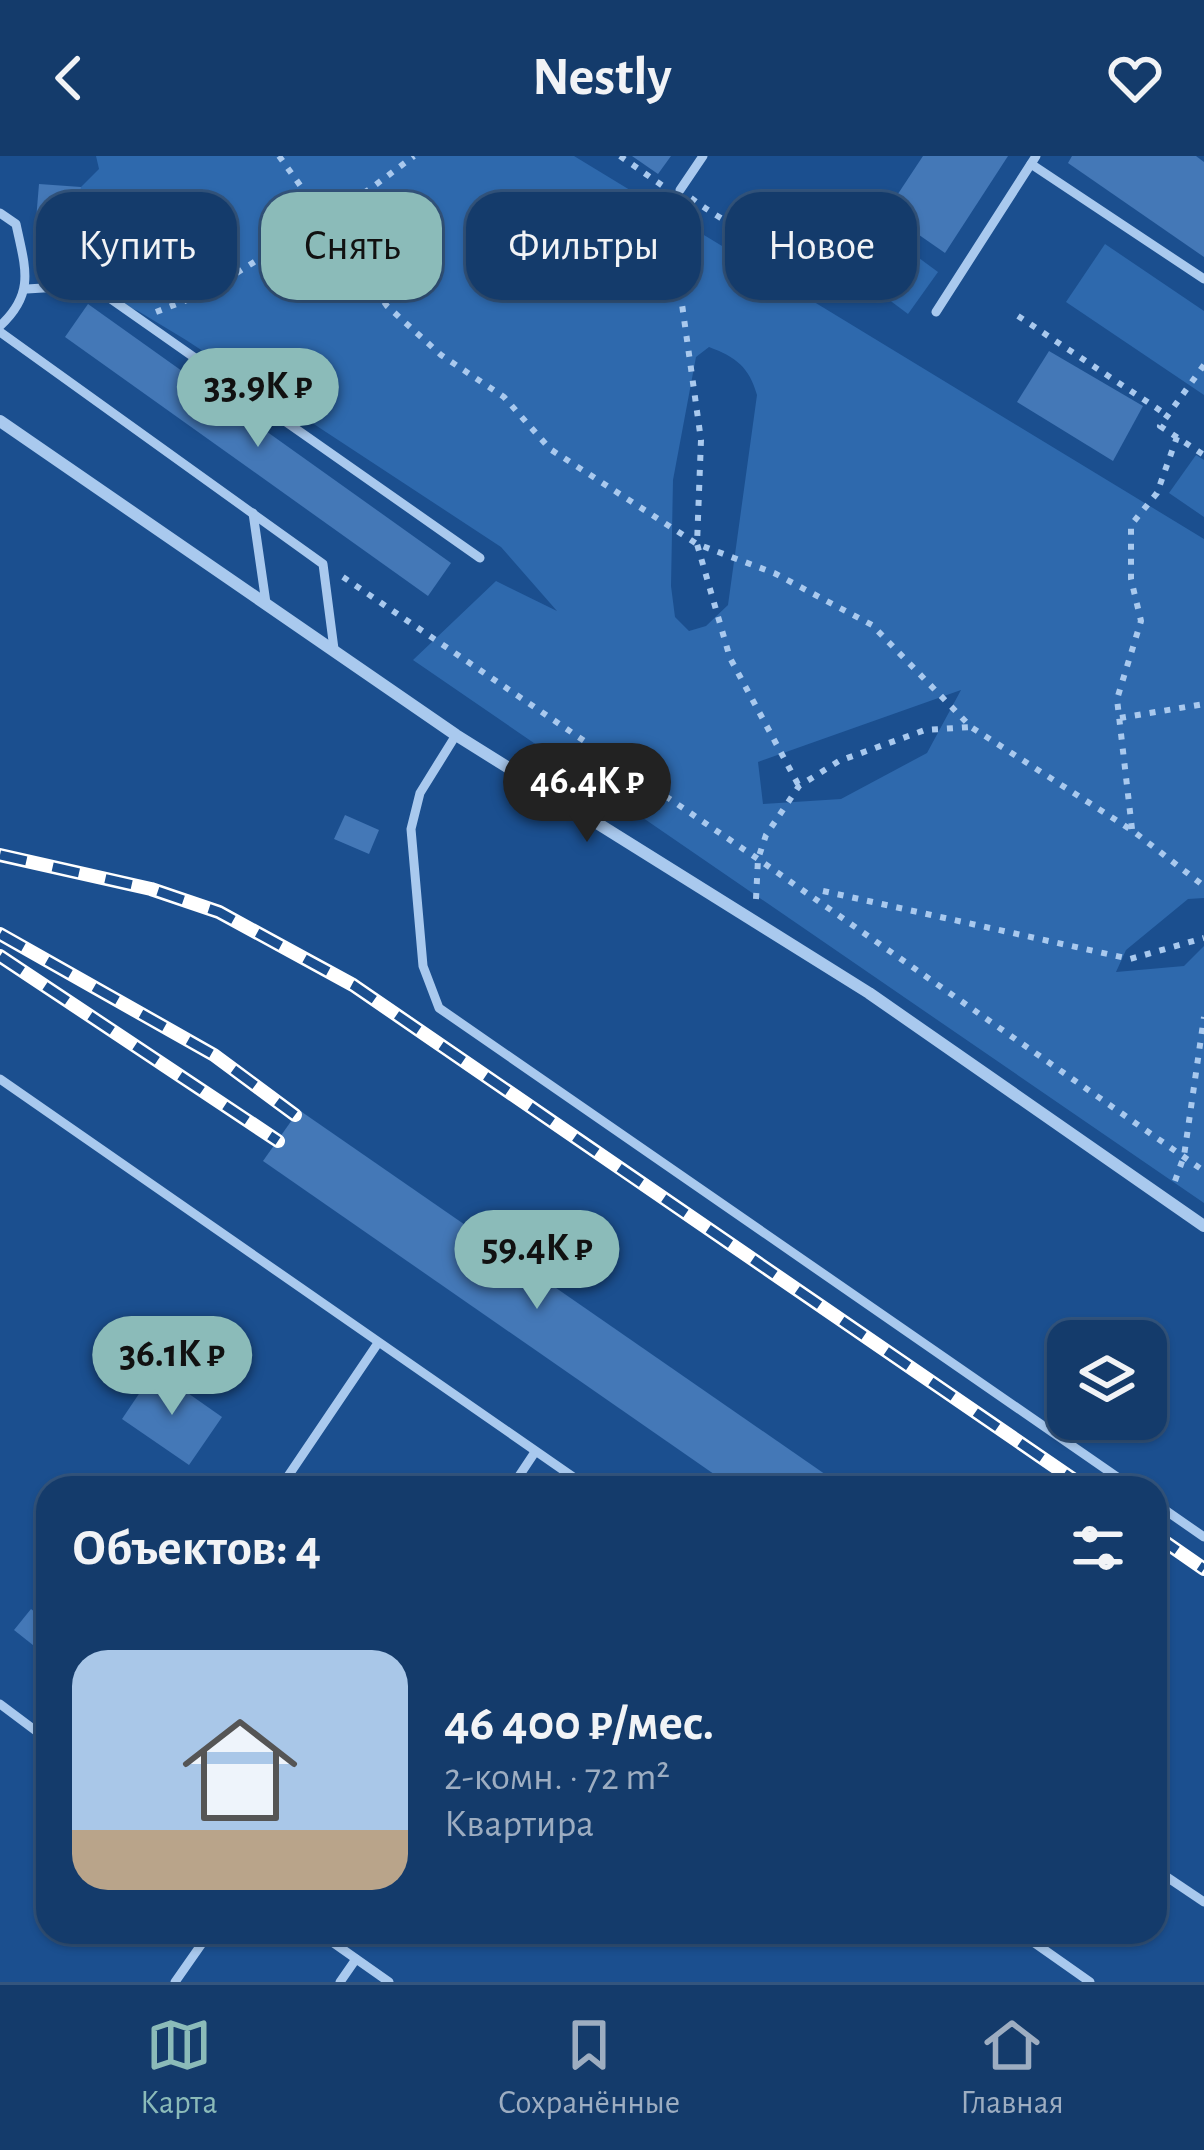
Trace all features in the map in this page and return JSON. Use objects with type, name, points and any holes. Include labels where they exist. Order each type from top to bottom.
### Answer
[{"type":"street","points":[[0,422],[456,735],[869,993],[1204,1226]]},
{"type":"lane","points":[[680,190],[703,156]]},
{"type":"lane","points":[[936,312],[1033,160],[1204,279]]},
{"type":"lane","points":[[0,213],[16,224],[26,289],[0,329],[323,564],[334,649]]},
{"type":"lane","points":[[26,289],[91,285],[480,558]]},
{"type":"lane","points":[[253,512],[266,603]]},
{"type":"lane","points":[[456,735],[420,793],[410,829],[423,966],[440,1008],[1116,1476]]},
{"type":"lane","points":[[0,1079],[571,1476]]},
{"type":"lane","points":[[288,1476],[378,1343]]},
{"type":"lane","points":[[519,1476],[535,1452]]},
{"type":"lane","points":[[1167,1511],[1204,1537]]},
{"type":"lane","points":[[0,1704],[36,1731]]},
{"type":"lane","points":[[1167,1877],[1204,1902]]},
{"type":"lane","points":[[175,1982],[202,1944]]},
{"type":"lane","points":[[335,1944],[389,1982]]},
{"type":"lane","points":[[1036,1944],[1090,1982]]},
{"type":"lane","points":[[340,1982],[356,1959]]},
{"type":"path","points":[[280,156],[307,192]]},
{"type":"path","points":[[365,192],[414,156]]},
{"type":"path","points":[[620,156],[660,185],[680,190],[725,220]]},
{"type":"path","points":[[660,185],[701,440],[698,544],[730,658],[799,786]]},
{"type":"path","points":[[138,319],[205,293],[261,257]]},
{"type":"path","points":[[383,300],[441,356],[504,397],[550,449],[698,544],[774,573],[872,625],[971,727],[1133,831],[1204,886]]},
{"type":"path","points":[[1018,316],[1167,416]]},
{"type":"path","points":[[1204,364],[1160,426],[1204,455]]},
{"type":"path","points":[[1133,831],[1117,699],[1141,622],[1131,579],[1131,525],[1157,493],[1177,437]]},
{"type":"path","points":[[323,564],[758,859],[1204,1171]]},
{"type":"path","points":[[1120,718],[1204,704]]},
{"type":"path","points":[[754,921],[758,859],[766,836],[799,786],[839,761],[926,730],[971,727]]},
{"type":"path","points":[[823,891],[1130,959],[1204,938]]},
{"type":"path","points":[[1168,1201],[1184,1156],[1204,1017]]},
{"type":"shaded area","points":[[96,156],[574,156],[633,192],[466,192],[466,300],[701,300],[701,233],[725,248],[725,300],[811,300],[1204,539],[1204,898],[1188,899],[1126,950],[1116,972],[1184,966],[1204,946],[1204,1203],[413,660],[496,581],[557,611],[501,547],[186,340],[112,300],[237,300],[237,192],[81,192],[99,169]],"holes":[[[709,347],[727,355],[750,377],[757,395],[728,605],[706,626],[689,631],[675,617],[671,586],[673,480],[696,357]],[[961,690],[927,753],[841,799],[763,804],[758,762]]]},
{"type":"shaded area","points":[[1105,244],[1204,311],[1204,395],[1066,302]]},
{"type":"shaded area","points":[[917,257],[938,272],[908,314],[889,300],[917,300]]},
{"type":"shaded area","points":[[1196,455],[1204,460],[1204,517],[1169,493]]},
{"type":"building","points":[[632,156],[671,156],[658,174]]},
{"type":"building","points":[[923,156],[1008,156],[945,253],[917,234],[917,192],[899,192]]},
{"type":"building","points":[[1072,156],[1196,156],[1204,162],[1204,257],[1068,163]]},
{"type":"building","points":[[39,184],[81,187],[81,192],[38,192]]},
{"type":"building","points":[[88,304],[451,563],[428,596],[65,337]]},
{"type":"building","points":[[1049,351],[1143,406],[1113,461],[1017,402]]},
{"type":"building","points":[[345,815],[379,830],[369,854],[334,839]]},
{"type":"building","points":[[299,1110],[828,1476],[717,1476],[263,1161]]},
{"type":"building","points":[[155,1370],[222,1417],[189,1465],[122,1419]]},
{"type":"building","points":[[31,1609],[36,1613],[36,1647],[14,1630]]},
{"type":"railway","points":[[0,855],[151,889],[219,912],[353,985],[1069,1476]]},
{"type":"railway","points":[[0,934],[214,1055],[295,1115]]},
{"type":"railway","points":[[0,956],[278,1141]]},
{"type":"railway","points":[[1167,1543],[1204,1569]]}]
